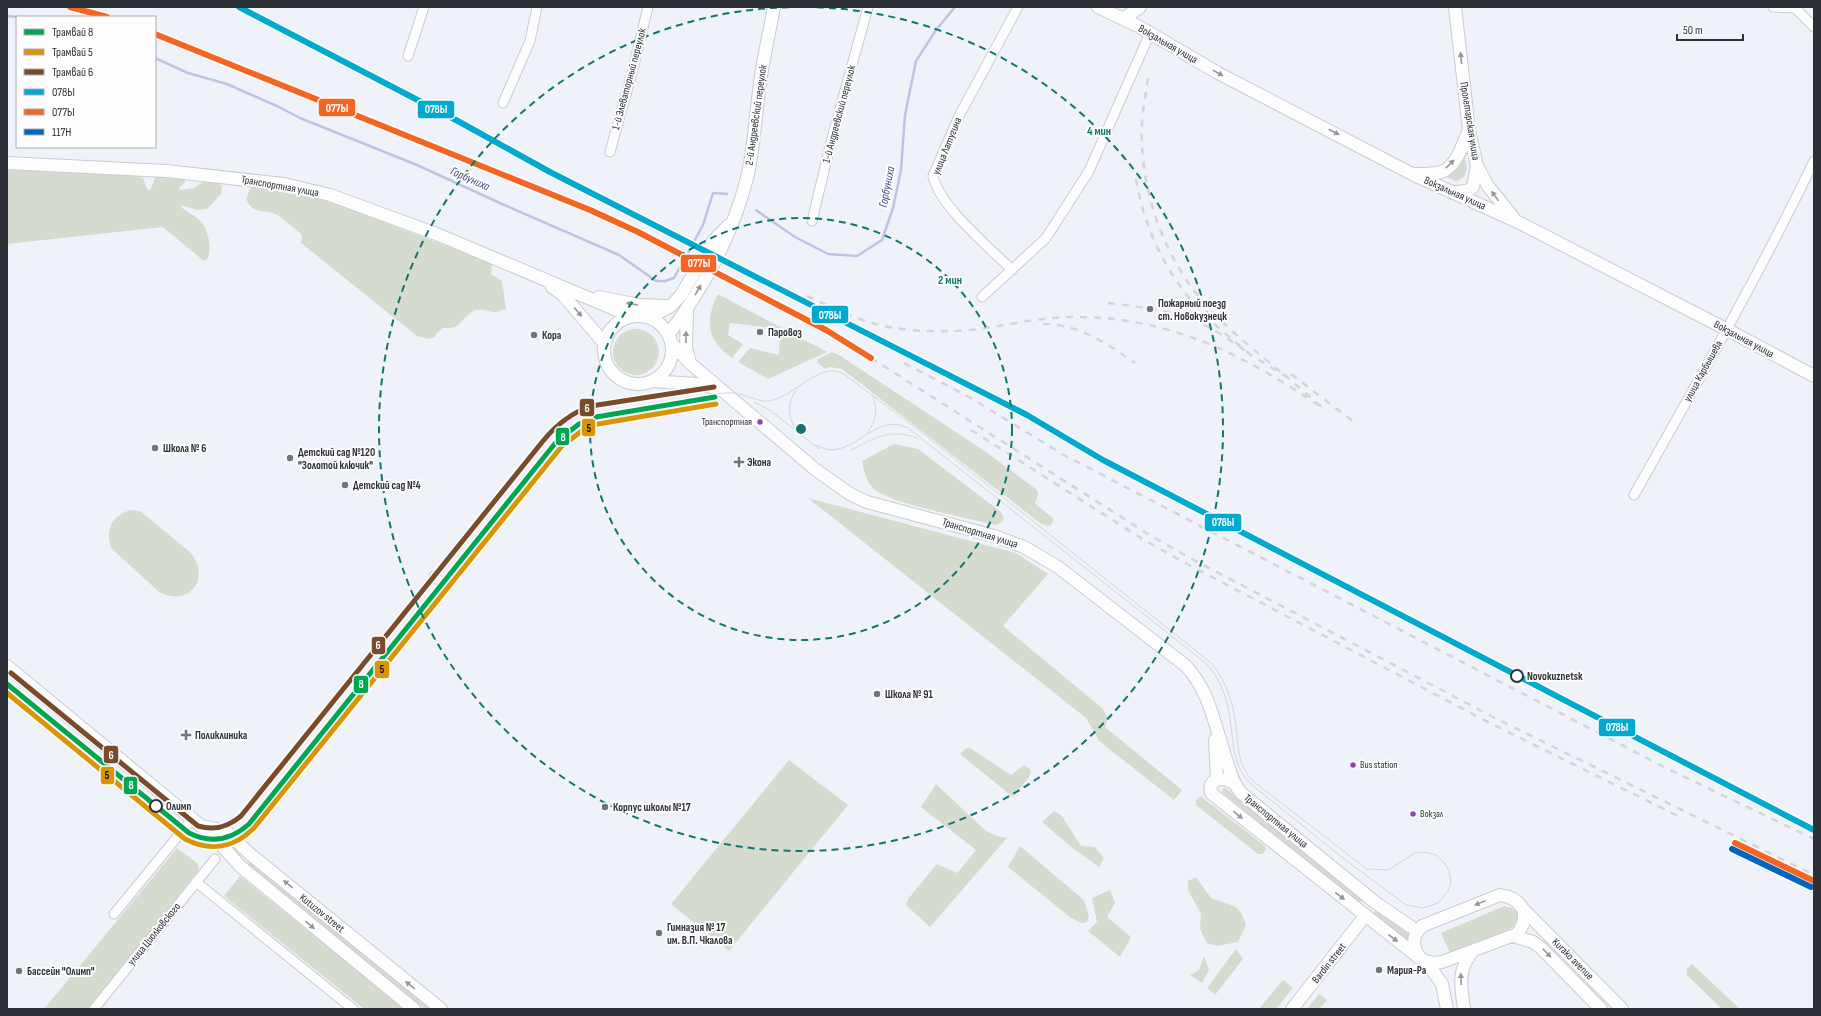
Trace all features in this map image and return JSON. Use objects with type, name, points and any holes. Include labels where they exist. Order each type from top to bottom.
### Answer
[{"type":"main road","name":"2-й Андреевский переулок","points":[[670,339],[724,244],[747,178],[753,146],[759,89],[774,7]]},
{"type":"main road","name":"Вокзальная улица","points":[[1098,7],[1150,33],[1218,73],[1414,175],[1455,192],[1518,222],[1814,376]]},
{"type":"main road","points":[[1124,19],[1140,7]]},
{"type":"main road","name":"Пролетарская улица","points":[[1455,7],[1469,130],[1477,166],[1499,201],[1518,222]]},
{"type":"main road","points":[[1414,175],[1442,172],[1457,157],[1469,130]]},
{"type":"main road","name":"Транспортная улица","points":[[7,163],[166,171],[284,184],[330,195],[374,210],[439,235],[538,278]]},
{"type":"main road","points":[[1455,192],[1466,191],[1473,187],[1477,166]]},
{"type":"main road","points":[[650,318],[671,306],[681,295],[714,240],[732,221]]},
{"type":"main road","points":[[538,278],[630,316],[650,318],[664,327],[670,339],[672,356],[668,366],[661,375],[652,381]]},
{"type":"main road","points":[[538,278],[563,295],[604,343]]},
{"type":"main road","points":[[567,289],[639,305],[655,307],[671,306]]},
{"type":"main road","points":[[687,309],[686,347],[691,364]]},
{"type":"main road","points":[[630,316],[621,319],[613,326],[607,334],[604,343],[605,362],[610,371],[618,378],[635,384],[652,381],[696,384],[721,389]]},
{"type":"main road","name":"Транспортная улица","points":[[670,339],[691,364],[816,470],[850,494],[867,502],[1009,541],[1058,567],[1186,666],[1196,677],[1206,695],[1213,713],[1233,783],[1241,793],[1376,903],[1417,931]]},
{"type":"main road","name":"Kutuzov street","points":[[7,666],[217,840],[240,866],[414,1009]]},
{"type":"main road","name":"Транспортная улица","points":[[1213,713],[1215,797],[1424,961]]},
{"type":"main road","points":[[1214,784],[1222,778],[1233,783]]},
{"type":"main road","name":"Kutuzov street","points":[[196,823],[226,830],[250,854],[441,1009]]},
{"type":"main road","name":"Kurako avenue","points":[[1417,931],[1422,926],[1500,896],[1509,896],[1516,900],[1523,909],[1622,1009]]},
{"type":"main road","name":"Bardin street","points":[[1292,1009],[1365,916],[1366,907],[1376,903]]},
{"type":"main road","points":[[1424,961],[1434,964],[1472,952],[1517,934],[1522,928],[1525,919],[1523,909]]},
{"type":"main road","points":[[1417,931],[1413,944],[1415,952],[1442,984],[1447,1009]]},
{"type":"main road","name":"Kurako avenue","points":[[1513,936],[1533,942],[1541,948],[1601,1009]]},
{"type":"main road","points":[[1464,1009],[1461,970],[1464,961],[1472,952]]},
{"type":"street","points":[[408,56],[424,7]]},
{"type":"street","points":[[503,103],[530,41],[537,7]]},
{"type":"street","name":"1-й Элеваторный переулок","points":[[610,152],[632,73],[648,7]]},
{"type":"street","name":"1-й Андреевский переулок","points":[[812,221],[832,138],[868,7]]},
{"type":"street","name":"улица Латугина","points":[[1012,270],[963,222],[935,185],[933,176],[959,116],[1018,7]]},
{"type":"street","points":[[1773,7],[1794,8],[1814,27]]},
{"type":"street","points":[[982,298],[1046,238],[1089,171],[1150,33]]},
{"type":"street","name":"улица Карбышева","points":[[1634,495],[1726,329],[1794,202],[1814,161]]},
{"type":"street","points":[[434,576],[446,587]]},
{"type":"street","points":[[114,914],[196,823]]},
{"type":"street","name":"улица Циолковского","points":[[94,1009],[215,859]]},
{"type":"street","points":[[196,882],[353,1009]]},
{"type":"shaded area","points":[[1464,156],[1467,168],[1464,177],[1457,181],[1443,176]]},
{"type":"shaded area","points":[[7,166],[135,175],[143,178],[147,189],[150,190],[157,174],[184,179],[186,181],[179,188],[180,190],[194,188],[204,181],[222,185],[221,194],[207,209],[198,210],[180,205],[197,218],[204,226],[208,236],[210,248],[208,258],[204,261],[163,227],[7,244]]},
{"type":"shaded area","points":[[251,187],[262,187],[332,202],[488,262],[492,265],[491,274],[502,281],[506,309],[498,312],[477,310],[468,315],[457,326],[443,328],[436,334],[435,337],[429,339],[417,336],[301,243],[302,237],[300,233],[285,220],[270,212],[259,211],[252,208],[246,199]]},
{"type":"shaded area","points":[[718,294],[827,352],[768,379],[738,362],[750,348],[779,355],[780,329],[730,323],[728,335],[743,344],[732,358],[717,344],[710,329],[711,312]]},
{"type":"shaded area","points":[[631,329],[641,329],[653,335],[658,343],[658,361],[653,369],[645,374],[631,375],[623,372],[616,365],[613,357],[613,347],[616,339],[623,332]]},
{"type":"shaded area","points":[[832,352],[839,355],[986,452],[1037,490],[1038,495],[1035,503],[1054,519],[1051,525],[1048,526],[1040,523],[842,369],[830,367],[825,369],[817,362],[818,359]]},
{"type":"shaded area","points":[[894,444],[918,449],[1001,512],[1004,518],[1001,523],[995,525],[931,510],[896,500],[883,495],[874,489],[866,476],[862,461]]},
{"type":"shaded area","points":[[808,498],[1016,553],[1048,574],[1003,626],[1102,708],[1108,718],[1105,727],[1182,790],[1174,800],[1099,741],[1086,718]]},
{"type":"shaded area","points":[[130,510],[140,511],[190,552],[199,571],[198,580],[194,588],[188,593],[180,596],[170,596],[159,592],[111,548],[109,535],[114,520]]},
{"type":"shaded area","points":[[970,748],[1011,775],[1024,765],[1031,770],[1029,777],[1013,797],[960,754],[965,749]]},
{"type":"shaded area","points":[[789,760],[848,805],[729,951],[671,904]]},
{"type":"shaded area","points":[[936,784],[986,831],[997,836],[1007,838],[930,927],[906,905],[908,899],[937,864],[957,873],[976,850],[921,807]]},
{"type":"shaded area","points":[[1224,787],[1362,896],[1362,901],[1357,902],[1223,793],[1222,791]]},
{"type":"shaded area","points":[[1200,796],[1265,846],[1266,849],[1263,854],[1258,854],[1196,805],[1196,800]]},
{"type":"shaded area","points":[[1054,811],[1062,816],[1081,846],[1095,847],[1104,858],[1099,867],[1070,846],[1042,822]]},
{"type":"shaded area","points":[[1020,846],[1084,900],[1089,916],[1087,922],[1081,923],[1071,918],[1008,867]]},
{"type":"shaded area","points":[[177,848],[198,864],[199,870],[88,1009],[44,1009]]},
{"type":"shaded area","points":[[250,863],[291,896],[307,906],[435,1009],[424,1009],[249,867],[247,864]]},
{"type":"shaded area","points":[[240,876],[405,1009],[364,1009],[224,896]]},
{"type":"shaded area","points":[[1196,877],[1211,898],[1236,907],[1242,914],[1246,925],[1238,942],[1217,946],[1207,943],[1200,929],[1201,914],[1188,890],[1188,881]]},
{"type":"shaded area","points":[[1110,890],[1115,903],[1107,917],[1131,937],[1120,957],[1088,931],[1097,922],[1092,898]]},
{"type":"shaded area","points":[[1504,906],[1512,908],[1517,912],[1517,920],[1512,928],[1451,955],[1441,933]]},
{"type":"shaded area","points":[[1376,910],[1410,935],[1411,941],[1408,942],[1374,916]]},
{"type":"shaded area","points":[[1236,949],[1243,959],[1215,995],[1207,988]]},
{"type":"shaded area","points":[[1204,956],[1209,970],[1202,983],[1190,975],[1199,970]]},
{"type":"shaded area","points":[[1692,964],[1740,1009],[1722,1009],[1687,975],[1687,969]]},
{"type":"shaded area","points":[[1283,980],[1293,988],[1276,1009],[1259,1009]]},
{"type":"shaded area","points":[[1319,994],[1327,1000],[1319,1009],[1307,1009]]},
{"type":"waterway","name":"Горбуниха","points":[[756,210],[795,237],[828,254],[857,256],[882,240],[893,208],[901,170],[905,115],[916,61],[936,30],[955,7]]},
{"type":"waterway","name":"Горбуниха","points":[[7,16],[16,17]]},
{"type":"waterway","name":"Горбуниха","points":[[156,58],[188,73],[227,84],[300,118],[417,165],[619,255],[656,281],[665,281],[674,278],[703,225],[713,193],[727,194]]},
{"type":"tram line","points":[[715,394],[736,393],[758,400],[769,401],[779,398],[817,375],[836,371],[845,375],[916,428],[1210,662],[1220,676],[1231,700],[1235,717],[1240,756],[1244,770],[1254,782],[1367,869],[1388,870],[1415,853],[1424,852],[1436,855],[1444,862],[1449,871],[1451,883],[1448,891],[1438,903],[1423,908],[1406,905],[1348,862],[1252,785],[1246,779],[1238,765],[1224,693],[1217,678],[1207,664],[908,428],[895,424],[883,426],[840,449],[828,450],[815,445]]},
{"type":"tram line","name":"6","points":[[11,673],[198,826],[216,828],[231,823],[241,816],[553,430],[570,416],[591,406],[714,387]]},
{"type":"tram line","points":[[796,429],[791,419],[790,403],[798,388]]},
{"type":"tram line","points":[[867,433],[874,420],[876,411],[873,396]]},
{"type":"tram line","name":"8","points":[[7,684],[189,833],[213,839],[228,837],[249,824],[557,441],[579,424],[596,417],[715,397]]},
{"type":"tram line","points":[[754,402],[770,410],[819,449]]},
{"type":"tram line","name":"5","points":[[7,693],[185,839],[204,846],[213,847],[230,844],[246,835],[254,828],[562,446],[583,430],[598,424],[716,404]]},
{"type":"tram line","points":[[851,450],[875,438],[891,434],[907,435],[917,438]]},
{"type":"railway","points":[[1148,78],[1142,128],[1144,164],[1152,205],[1167,245],[1176,264],[1200,298],[1242,339],[1287,377],[1251,355]]},
{"type":"railway","points":[[1108,303],[1147,308],[1185,317],[1215,331],[1251,355],[1202,313],[1184,292],[1164,261],[1143,209],[1135,173]]},
{"type":"railway","points":[[807,296],[859,319],[876,324],[920,331],[967,330],[1042,319],[1072,317],[1108,318],[1141,323],[1174,331],[1205,342],[1235,356],[1264,371],[1323,408],[1287,377]]},
{"type":"railway","points":[[1043,324],[1068,327],[1092,336],[1135,363]]},
{"type":"railway","points":[[871,358],[1148,534],[1190,558],[1495,718],[1814,875]]},
{"type":"railway","points":[[904,363],[971,398],[1062,454],[1664,767],[1814,839]]},
{"type":"railway","points":[[1291,374],[1355,423]]},
{"type":"railway","points":[[971,430],[1144,540],[1187,564],[1492,724],[1678,816]]},
{"type":"transit line","name":"077Ы","points":[[70,7],[103,16]]},
{"type":"transit line","name":"078Ы","points":[[239,7],[456,120],[550,172],[1027,415],[1103,460],[1814,830]]},
{"type":"transit line","name":"077Ы","points":[[156,34],[590,210],[638,232],[826,330],[871,358]]},
{"type":"transit line","name":"077Ы","points":[[1735,843],[1814,881]]},
{"type":"transit line","name":"117Н","points":[[1732,849],[1811,887]]},
{"type":"place","name":"Пожарный поезд ст. Новокузнецк","points":[[1150,309]]},
{"type":"place","name":"Паровоз","points":[[760,332]]},
{"type":"place","name":"Кора","points":[[534,335]]},
{"type":"place","name":"Транспортная","points":[[760,422]]},
{"type":"place","name":"Школа № 6","points":[[155,448]]},
{"type":"place","name":"Детский сад №120 \"Золотой ключик\"","points":[[290,458]]},
{"type":"place","name":"Экона","points":[[739,462]]},
{"type":"place","name":"Детский сад №4","points":[[345,485]]},
{"type":"place","name":"Novokuznetsk","points":[[1517,676]]},
{"type":"place","name":"Школа № 91","points":[[877,694]]},
{"type":"place","name":"Поликлиника","points":[[186,735]]},
{"type":"place","name":"Bus station","points":[[1353,765]]},
{"type":"place","name":"Олимп","points":[[156,806]]},
{"type":"place","name":"Корпус школы №17","points":[[605,807]]},
{"type":"place","name":"Вокзал","points":[[1413,814]]},
{"type":"place","name":"Гимназия № 17 им. В.П. Чкалова","points":[[659,933]]},
{"type":"place","name":"Мария-Ра","points":[[1379,970]]},
{"type":"place","name":"Бассейн \"Олимп\"","points":[[19,971]]}]
